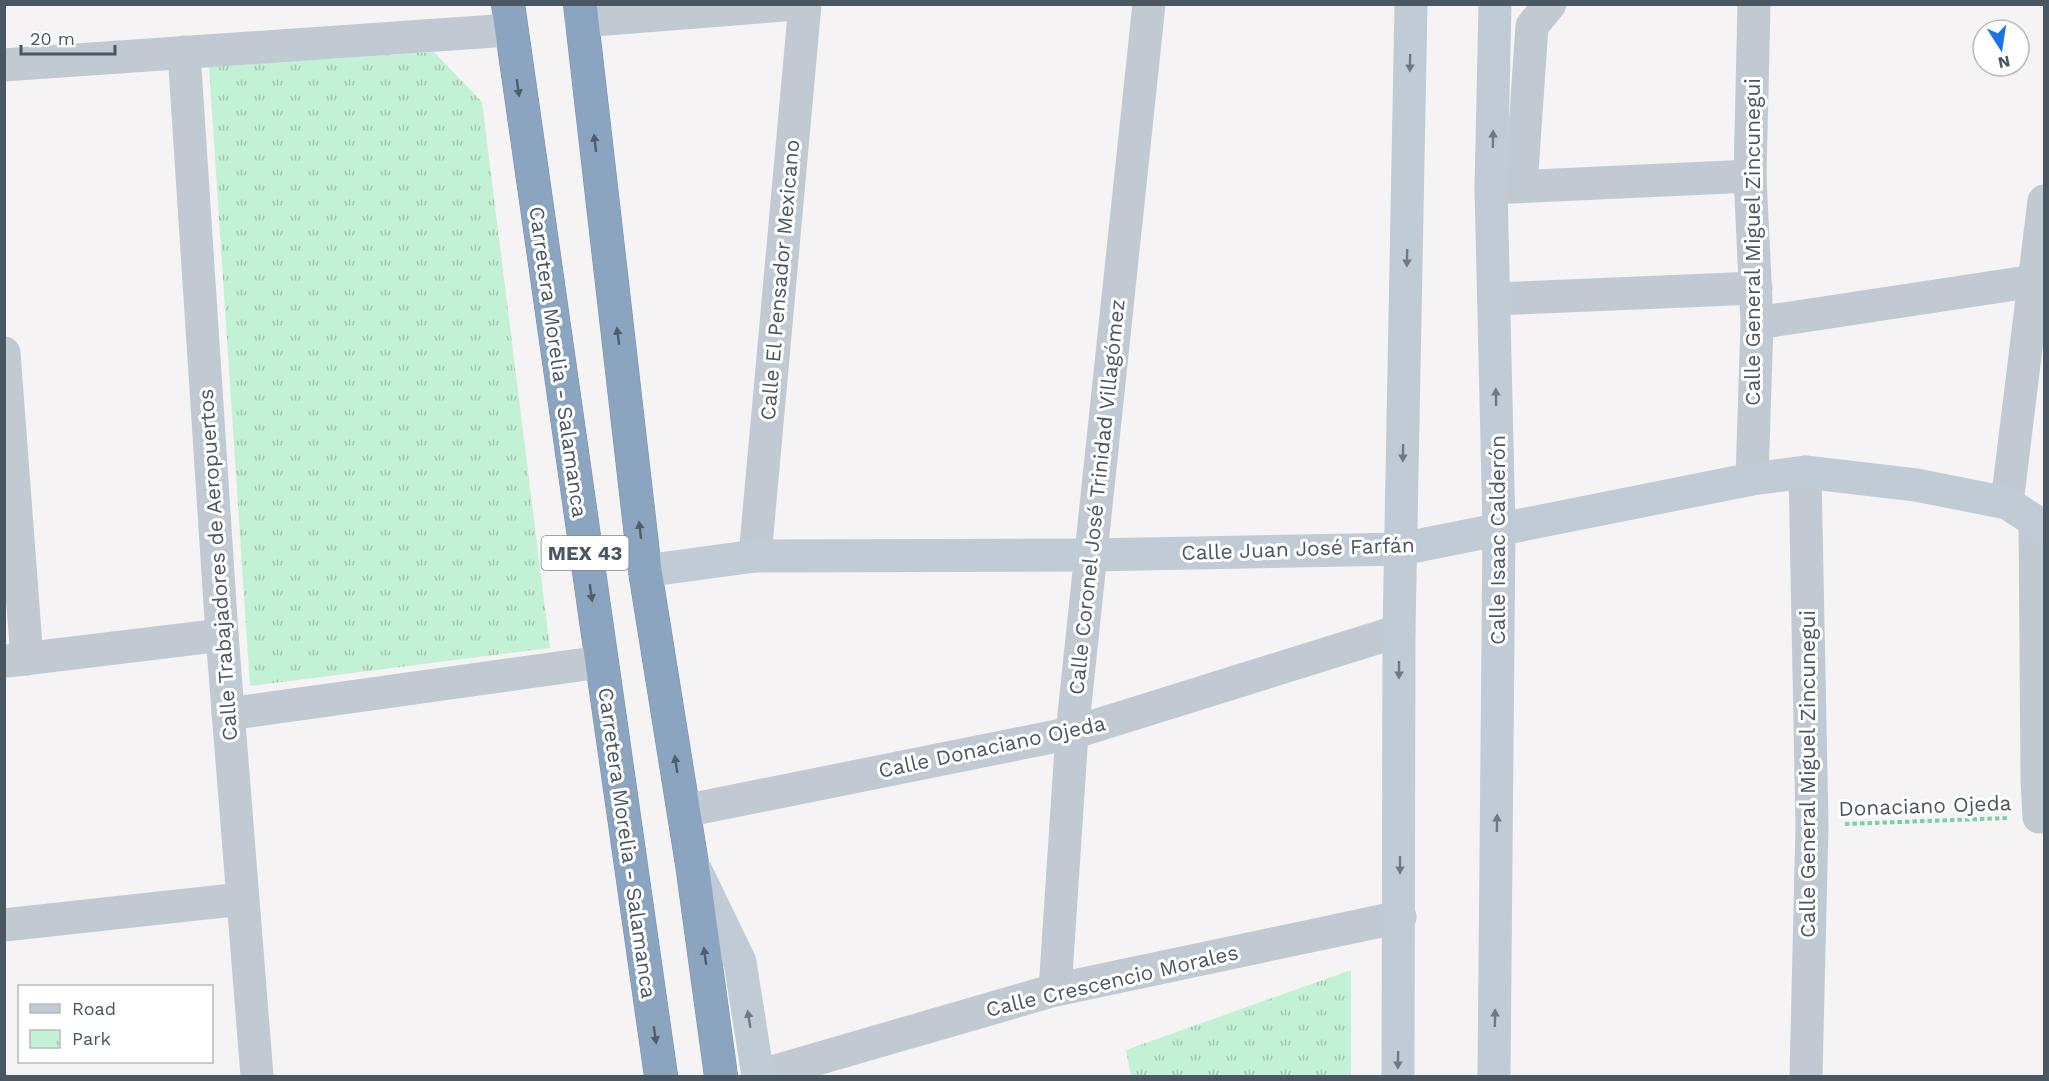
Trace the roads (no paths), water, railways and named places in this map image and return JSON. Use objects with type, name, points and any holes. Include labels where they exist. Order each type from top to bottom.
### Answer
[{"type":"highway","name":"MEX 43","points":[[581,13],[645,571],[692,864],[721,1077]]},
{"type":"highway","name":"Carretera Morelia - Salamanca","points":[[509,17],[661,1077]]},
{"type":"street","points":[[581,13],[797,4]]},
{"type":"street","name":"Calle El Pensador Mexicano","points":[[756,556],[805,4]]},
{"type":"street","name":"Calle Coronel José Trinidad Villagómez","points":[[1055,990],[1072,733],[1149,4]]},
{"type":"street","points":[[1398,1077],[1399,631],[1412,4]]},
{"type":"street","name":"Calle Isaac Calderón","points":[[1494,1077],[1499,528],[1494,299],[1506,187],[1496,4]]},
{"type":"street","points":[[1550,4],[1532,27],[1506,187],[1750,176]]},
{"type":"street","name":"Calle General Miguel Zincunegui","points":[[1752,479],[1757,323],[1750,176],[1754,4]]},
{"type":"street","points":[[4,65],[184,52],[509,17]]},
{"type":"street","name":"Calle Trabajadores de Aeropuertos","points":[[184,52],[222,635],[257,1077]]},
{"type":"street","points":[[2007,503],[2035,339],[2034,281],[2044,201]]},
{"type":"street","points":[[1757,323],[2034,281]]},
{"type":"street","points":[[1494,299],[1756,288]]},
{"type":"street","points":[[4,353],[16,660],[222,635]]},
{"type":"street","name":"Calle Juan José Farfán","points":[[645,571],[756,556],[1091,555],[1401,549],[1752,479],[1805,472],[1916,485],[2007,503],[2040,524]]},
{"type":"street","name":"Calle General Miguel Zincunegui","points":[[1805,472],[1812,825],[1806,1077]]},
{"type":"street","points":[[2040,524],[2042,817]]},
{"type":"street","name":"Calle Donaciano Ojeda","points":[[684,811],[1072,733],[1399,631]]},
{"type":"street","points":[[228,714],[601,662]]},
{"type":"street","points":[[692,864],[741,963],[758,1076]]},
{"type":"street","points":[[4,925],[242,899]]},
{"type":"street","name":"Calle Crescencio Morales","points":[[758,1076],[1055,990],[1400,917]]}]
